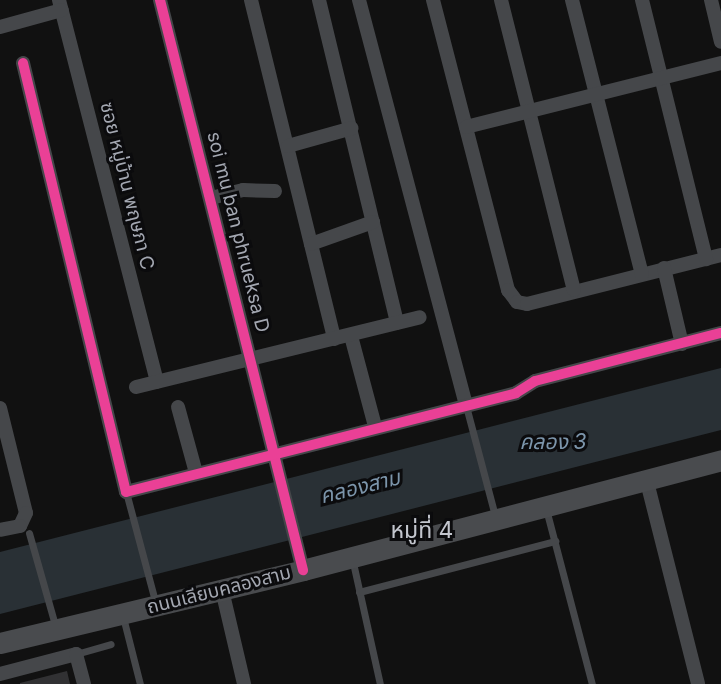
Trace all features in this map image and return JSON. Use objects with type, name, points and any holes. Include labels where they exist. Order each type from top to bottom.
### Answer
[{"type":"main road","name":"ถนนเลียบคลองสาม","points":[[0,643],[303,570],[545,504],[721,460]]},
{"type":"street","name":"soi mu ban phrueksa D","points":[[160,0],[303,570]]},
{"type":"street","points":[[251,0],[334,339]]},
{"type":"street","points":[[319,0],[397,323]]},
{"type":"street","points":[[359,0],[466,405]]},
{"type":"street","points":[[433,0],[508,290],[517,302],[527,304],[721,255]]},
{"type":"street","points":[[501,0],[574,290]]},
{"type":"street","points":[[572,0],[642,274]]},
{"type":"street","points":[[642,0],[706,259]]},
{"type":"street","points":[[710,0],[721,42]]},
{"type":"street","points":[[0,27],[61,5]]},
{"type":"street","name":"ซอย หมู่บ้าน พฤษภา C","points":[[61,5],[157,382]]},
{"type":"street","points":[[23,63],[126,492],[375,426],[516,393],[535,381],[721,333]]},
{"type":"street","points":[[466,127],[721,63]]},
{"type":"street","points":[[288,146],[352,128]]},
{"type":"street","points":[[211,198],[243,190],[275,191]]},
{"type":"street","points":[[311,244],[373,222]]},
{"type":"street","points":[[664,268],[682,344]]},
{"type":"street","points":[[136,387],[420,317]]},
{"type":"street","points":[[351,336],[375,426]]},
{"type":"street","points":[[178,407],[195,473]]},
{"type":"street","points":[[0,408],[26,513],[20,526],[0,530]]},
{"type":"street","points":[[646,478],[698,684]]},
{"type":"street","points":[[222,590],[244,684]]},
{"type":"street","points":[[0,674],[76,654],[84,684]]},
{"type":"lane","points":[[466,405],[495,518]]},
{"type":"lane","points":[[126,492],[156,606]]},
{"type":"lane","points":[[545,504],[592,684]]},
{"type":"lane","points":[[29,533],[56,629]]},
{"type":"lane","points":[[359,592],[555,541]]},
{"type":"lane","points":[[352,557],[380,684]]},
{"type":"lane","points":[[122,614],[140,684]]},
{"type":"lane","points":[[76,654],[111,644]]},
{"type":"water","name":"คลอง 3","points":[[721,368],[721,430],[0,614],[0,552]]},
{"type":"building","points":[[67,671],[70,684],[20,684],[20,683]]},
{"type":"cycle path","points":[[160,0],[303,570]]},
{"type":"cycle path","points":[[23,63],[126,492],[516,393],[535,381],[721,333]]},
{"type":"district","name":"หมู่ที่ 4","points":[[422,530]]},
{"type":"water label","name":"คลองสาม","points":[[360,487]]}]
